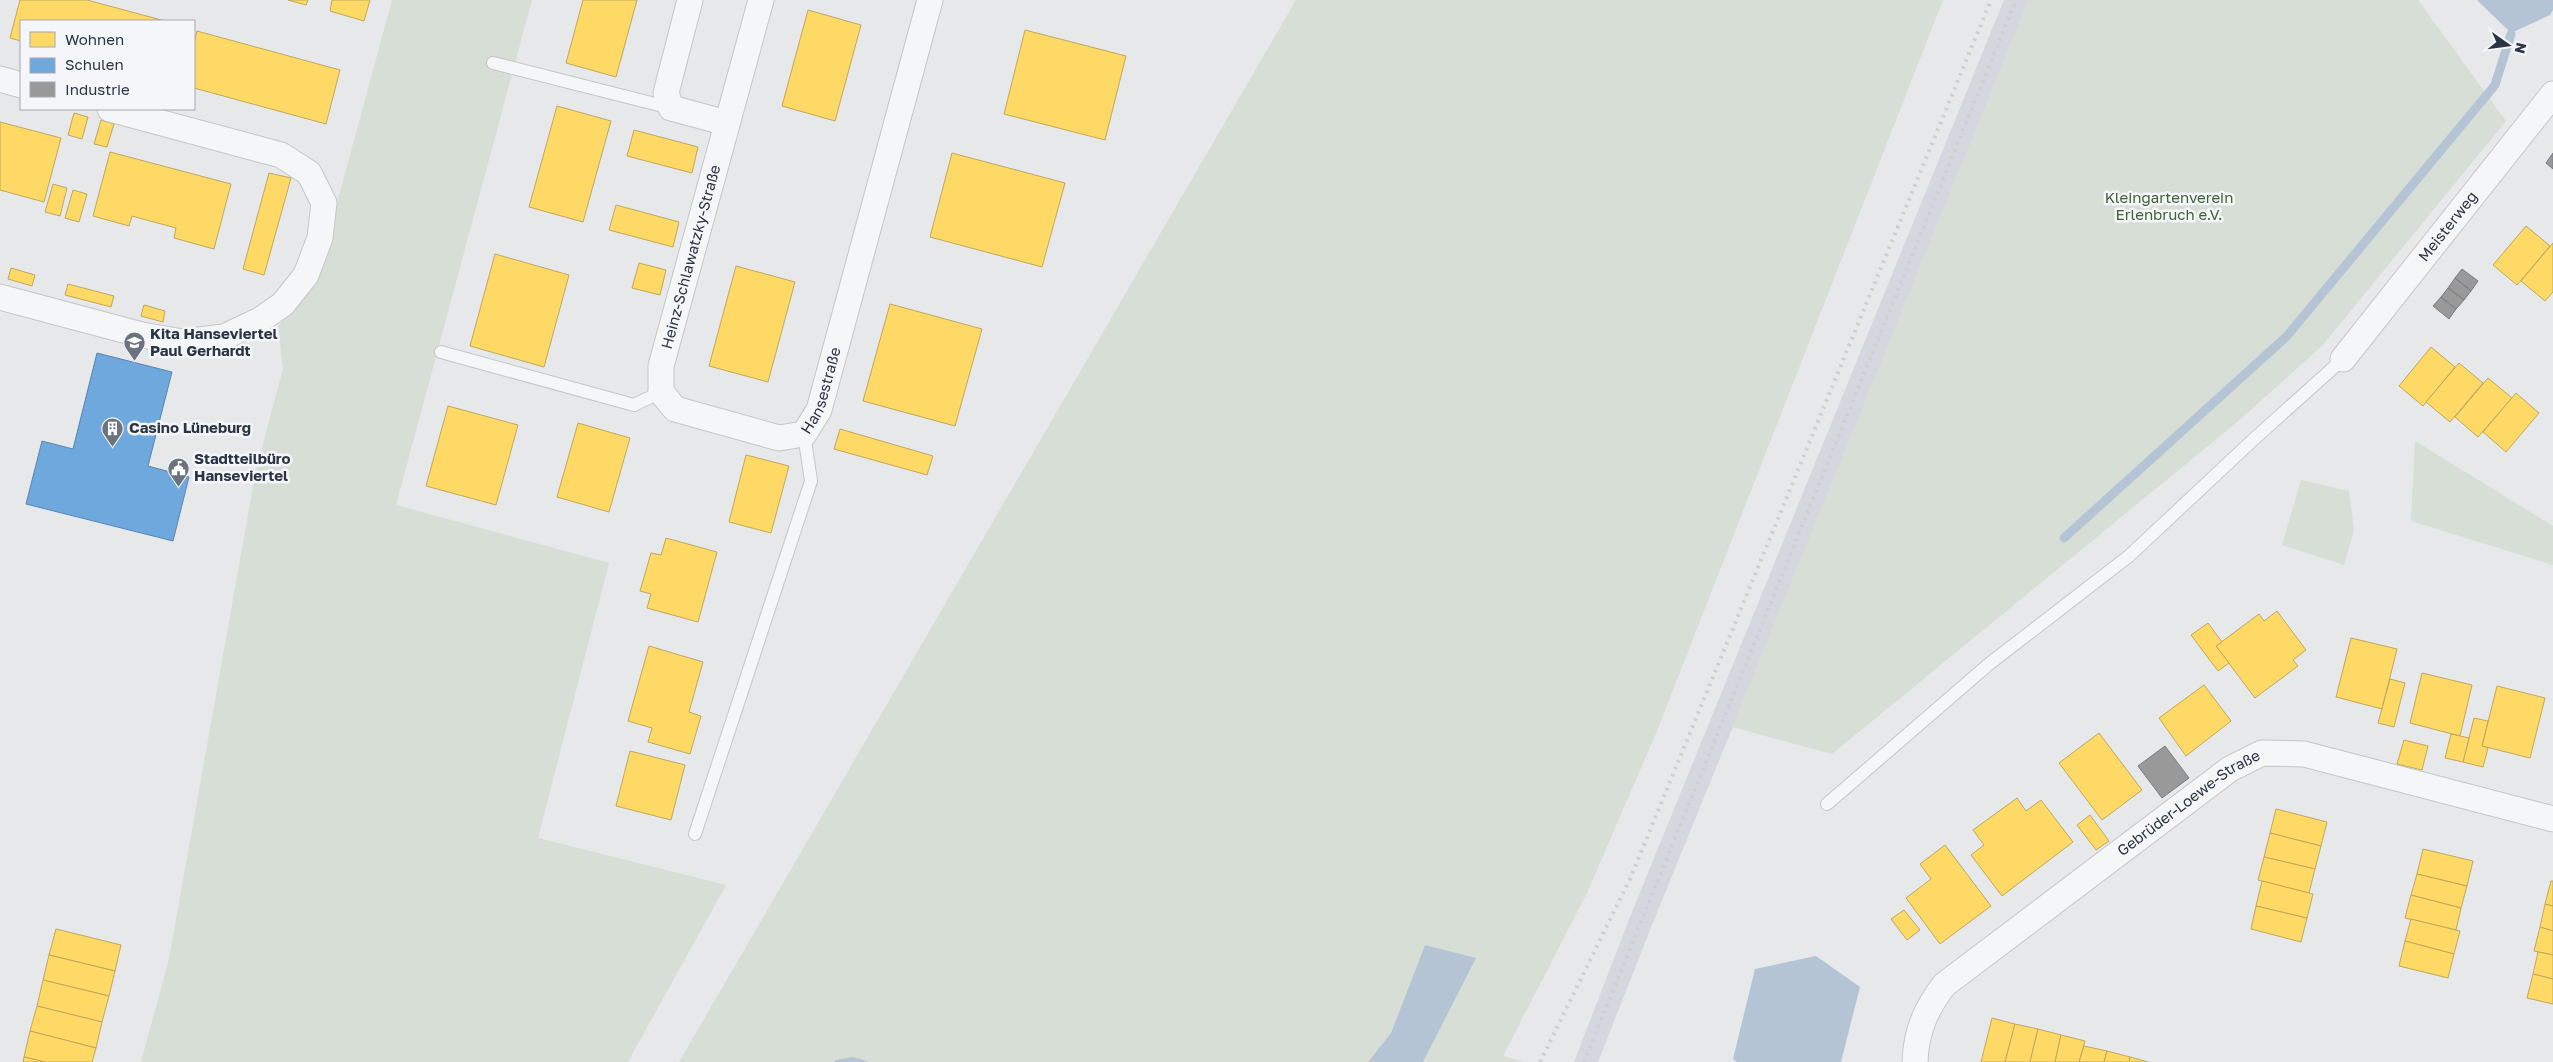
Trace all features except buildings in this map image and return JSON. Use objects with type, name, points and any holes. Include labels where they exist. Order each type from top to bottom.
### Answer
[{"type":"street","points":[[690,0],[666,93],[672,108],[727,122]]},
{"type":"street","name":"Heinz-Schlawatzky-Straße","points":[[661,392],[661,366],[761,0]]},
{"type":"street","name":"Hansestraße","points":[[804,434],[819,410],[930,0]]},
{"type":"street","points":[[0,79],[20,85]]},
{"type":"street","name":"Meisterweg","points":[[2343,359],[2553,94]]},
{"type":"street","points":[[0,297],[142,335],[182,342],[224,337],[260,320],[284,304],[306,275],[320,238],[324,203],[309,173],[281,155],[114,110]]},
{"type":"street","points":[[661,392],[675,409],[685,412],[779,438],[804,434]]},
{"type":"street","name":"Gebrüder-Loewe-Straße","points":[[1915,1062],[1918,1032],[1929,1005],[1944,985],[2230,769],[2262,753],[2304,754],[2553,819]]},
{"type":"lane","points":[[493,63],[672,108]]},
{"type":"lane","points":[[441,352],[634,405],[661,392]]},
{"type":"lane","points":[[1827,804],[1989,664],[2130,556],[2343,359]]},
{"type":"lane","name":"Hansestraße","points":[[695,834],[811,481],[804,434]]},
{"type":"shaded area","points":[[2004,0],[2029,0],[1598,1062],[1574,1062],[1630,917]]},
{"type":"green space","points":[[392,0],[532,0],[396,505],[609,563],[538,838],[726,885],[628,1062],[141,1062],[169,959],[256,470],[283,369],[278,326],[294,309],[320,266]]},
{"type":"green space","points":[[1296,0],[1943,0],[1657,731],[1587,893],[1503,1056],[1525,1062],[1423,1062],[1475,958],[1425,945],[1391,1033],[1368,1062],[679,1062]]},
{"type":"green space","name":"Kleingartenverein Erlenbruch e.V.","points":[[2029,0],[2418,0],[2506,121],[2322,346],[2236,423],[1832,754],[1732,727]]},
{"type":"green space","points":[[2415,441],[2553,526],[2553,565],[2411,521]]},
{"type":"green space","points":[[2301,480],[2349,491],[2354,530],[2344,565],[2282,545]]},
{"type":"water","points":[[2477,0],[2553,0],[2553,10],[2550,15],[2511,33]]},
{"type":"water","points":[[1425,945],[1476,958],[1423,1062],[1368,1062],[1391,1033]]},
{"type":"water","points":[[1816,956],[1860,987],[1841,1062],[1737,1062],[1733,1059],[1755,969]]},
{"type":"water","points":[[853,1057],[869,1062],[834,1062],[836,1060]]},
{"type":"waterway","points":[[2064,538],[2287,336],[2495,85],[2511,34]]},
{"type":"railway","points":[[1540,1062],[1630,879],[1991,0]]},
{"type":"railway","points":[[1584,1062],[2016,0]]},
{"type":"place","name":"Kita Hanseviertel Paul Gerhardt","points":[[134,362]]},
{"type":"place","name":"Casino Lüneburg","points":[[113,447]]},
{"type":"place","name":"Stadtteilbüro Hanseviertel","points":[[178,487]]}]
